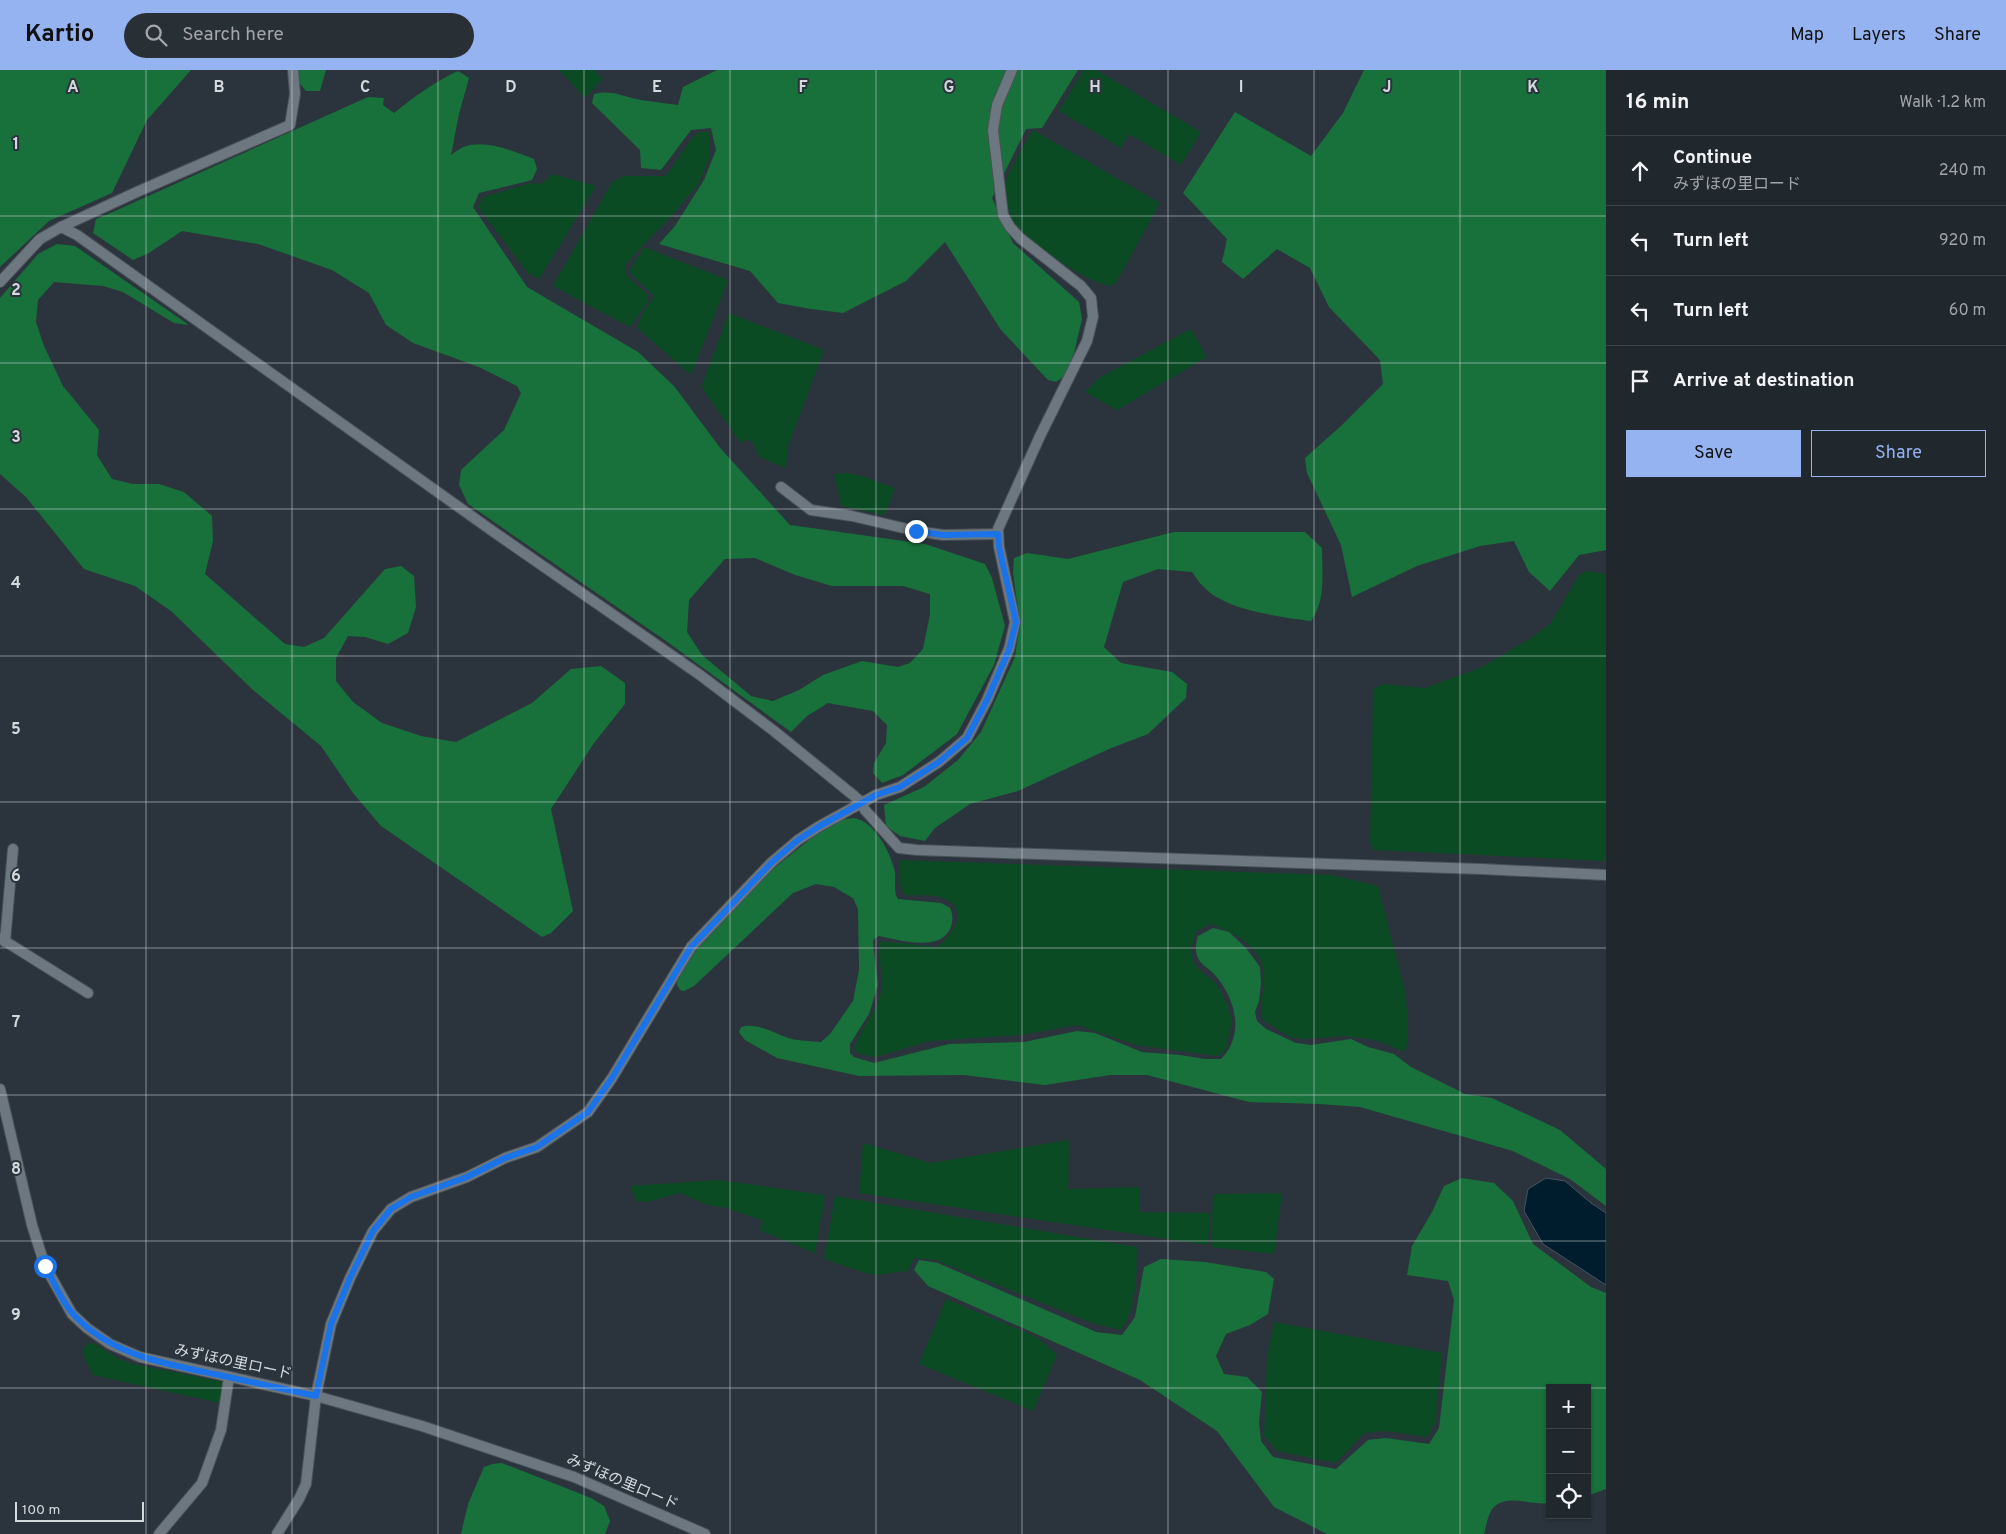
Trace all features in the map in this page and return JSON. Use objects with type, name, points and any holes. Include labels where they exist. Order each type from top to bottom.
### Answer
[{"type":"street","points":[[0,282],[40,240],[61,227],[290,125],[295,94],[293,70]]},
{"type":"street","points":[[276,1534],[299,1500],[306,1484],[316,1396],[331,1324],[350,1278],[373,1231],[391,1209],[411,1197],[467,1177],[505,1158],[537,1147],[588,1112],[612,1078],[691,947],[772,862],[798,840],[861,802],[900,787],[939,762],[967,738],[987,700],[1009,650],[1016,622],[999,547],[998,529],[1040,436],[1087,341],[1093,317],[1091,298],[1081,286],[1020,238],[1010,227],[1003,215],[993,130],[997,105],[1012,70]]},
{"type":"street","points":[[61,227],[77,235],[491,530],[700,675],[774,730],[861,802],[865,810],[899,848],[1606,875]]},
{"type":"street","points":[[781,487],[811,510],[852,516],[916,531],[943,535],[998,534]]},
{"type":"street","points":[[14,849],[3,940],[88,992]]},
{"type":"street","name":"みずほの里ロード","points":[[0,1089],[34,1233],[45,1266],[72,1314],[110,1344],[140,1357],[316,1396],[422,1426],[574,1477],[705,1534]]},
{"type":"street","points":[[160,1534],[202,1483],[221,1430],[229,1377]]},
{"type":"green space","points":[[0,70],[191,70],[147,120],[112,193],[49,221],[0,267]]},
{"type":"green space","points":[[289,70],[326,70],[320,91],[306,91]]},
{"type":"green space","points":[[559,70],[594,70],[603,79],[585,98]]},
{"type":"green space","points":[[717,70],[1078,70],[1042,128],[1026,129],[992,198],[1013,243],[1079,302],[1082,319],[1074,353],[1064,376],[1056,382],[1048,380],[1001,330],[945,242],[906,281],[843,313],[778,303],[750,271],[659,244],[675,226],[704,180],[716,150],[711,128],[691,130],[661,170],[641,168],[640,150],[592,103],[594,94],[606,92],[641,100],[678,105],[683,87]]},
{"type":"green space","points":[[1084,70],[1096,70],[1201,132],[1181,165],[1129,134],[1121,148],[1059,111]]},
{"type":"green space","points":[[1364,70],[1606,70],[1606,550],[1579,555],[1550,591],[1529,572],[1514,541],[1480,546],[1417,566],[1352,597],[1341,545],[1307,473],[1305,458],[1342,425],[1383,384],[1380,360],[1329,307],[1310,268],[1277,249],[1243,279],[1222,262],[1227,239],[1183,193],[1235,112],[1311,156],[1343,113]]},
{"type":"green space","points":[[458,71],[469,78],[459,114],[451,155],[461,148],[479,144],[517,152],[534,159],[537,169],[532,180],[479,193],[473,207],[527,287],[638,352],[674,386],[721,449],[790,525],[925,544],[985,564],[992,578],[1005,626],[994,665],[957,734],[903,775],[882,783],[873,773],[874,763],[886,743],[887,725],[873,711],[828,703],[807,716],[791,732],[666,641],[468,504],[459,485],[461,470],[504,430],[521,393],[517,386],[479,367],[413,343],[386,325],[369,293],[332,270],[258,244],[182,231],[149,253],[133,260],[93,233],[96,219],[368,97],[384,98],[383,105],[394,113],[424,90]],"holes":[[[755,558],[795,575],[832,586],[903,586],[930,594],[930,614],[923,649],[910,663],[898,667],[862,661],[823,675],[799,690],[773,701],[751,696],[702,655],[687,632],[689,600],[725,559]]]},
{"type":"green space","points":[[1033,130],[1160,203],[1116,283],[1110,286],[1100,283],[1073,270],[1031,241],[1014,223],[1007,203],[1007,177]]},
{"type":"green space","points":[[699,132],[710,132],[709,159],[699,183],[669,219],[625,266],[625,274],[648,295],[648,302],[630,327],[553,286],[612,182],[624,176],[665,176],[689,142]]},
{"type":"green space","points":[[553,174],[596,186],[539,279],[528,273],[478,207],[483,197],[531,183],[541,184]]},
{"type":"green space","points":[[57,244],[75,246],[189,325],[174,323],[123,292],[103,286],[54,282],[38,300],[36,322],[44,346],[63,386],[99,430],[97,455],[112,479],[133,484],[159,484],[184,492],[212,516],[213,541],[205,574],[285,644],[304,647],[324,638],[385,569],[401,566],[414,576],[416,607],[408,633],[388,644],[365,637],[348,636],[336,658],[336,681],[353,702],[382,723],[421,736],[456,742],[532,703],[571,669],[601,666],[625,683],[625,704],[594,743],[551,809],[573,911],[551,933],[542,937],[381,826],[353,793],[321,746],[253,690],[171,611],[135,586],[84,569],[26,497],[0,474],[0,298],[38,254]]},
{"type":"green space","points":[[644,247],[728,280],[691,375],[637,328],[642,315],[654,296],[629,272]]},
{"type":"green space","points":[[729,313],[824,350],[788,446],[786,468],[759,457],[752,441],[746,440],[741,443],[704,391],[702,385]]},
{"type":"green space","points":[[1191,329],[1207,357],[1117,410],[1085,392],[1100,377]]},
{"type":"green space","points":[[834,474],[859,475],[895,488],[885,515],[841,506]]},
{"type":"green space","points":[[1174,532],[1305,532],[1322,548],[1321,595],[1316,613],[1311,621],[1239,607],[1213,595],[1192,572],[1158,569],[1123,582],[1104,647],[1121,663],[1172,672],[1187,684],[1186,698],[1148,734],[1109,749],[1018,791],[970,804],[935,828],[925,841],[900,836],[886,826],[884,805],[924,787],[958,760],[981,732],[1015,657],[1020,623],[1013,573],[1014,558],[1027,553],[1068,559]]},
{"type":"green space","points":[[1587,571],[1606,574],[1606,861],[1374,850],[1370,842],[1373,689],[1383,684],[1425,688],[1482,667],[1531,638],[1550,624],[1580,574]]},
{"type":"green space","points":[[854,818],[862,820],[869,825],[886,848],[895,872],[895,890],[898,899],[941,903],[950,908],[952,917],[951,927],[946,935],[938,940],[919,943],[879,936],[874,939],[878,985],[869,1014],[850,1044],[850,1053],[854,1057],[874,1063],[949,1044],[1024,1042],[1077,1031],[1095,1033],[1142,1052],[1221,1059],[1233,1039],[1235,1017],[1228,995],[1213,973],[1200,962],[1196,951],[1198,936],[1213,928],[1229,932],[1246,948],[1260,967],[1259,1001],[1255,1012],[1257,1021],[1266,1029],[1296,1043],[1311,1045],[1351,1039],[1368,1047],[1394,1054],[1411,1067],[1465,1094],[1492,1098],[1560,1130],[1606,1169],[1606,1206],[1570,1179],[1513,1151],[1360,1107],[1249,1102],[1147,1075],[1110,1075],[1045,1085],[964,1075],[859,1076],[777,1058],[745,1040],[739,1032],[741,1027],[759,1027],[788,1038],[808,1041],[821,1042],[830,1034],[853,1001],[859,970],[858,909],[853,898],[834,887],[816,884],[793,893],[694,986],[684,991],[680,990],[677,985],[677,979],[695,948],[758,881],[824,828],[839,820]]},
{"type":"green space","points":[[899,860],[1332,875],[1378,886],[1406,996],[1408,1030],[1406,1052],[1375,1040],[1346,1036],[1304,1039],[1290,1037],[1263,1020],[1261,1005],[1264,982],[1260,960],[1248,944],[1240,938],[1211,924],[1196,931],[1191,950],[1193,961],[1199,970],[1216,983],[1226,1002],[1232,1020],[1226,1050],[1218,1056],[1136,1045],[1077,1025],[1021,1035],[930,1041],[876,1057],[859,1054],[854,1049],[875,1009],[881,993],[882,979],[879,946],[881,941],[937,947],[949,936],[958,916],[956,909],[951,903],[943,898],[904,895],[900,885]]},
{"type":"green space","points":[[1069,1140],[1068,1189],[1140,1187],[1140,1212],[1210,1213],[1208,1245],[859,1193],[863,1143],[931,1163]]},
{"type":"green space","points":[[1462,1178],[1494,1183],[1513,1201],[1533,1244],[1591,1287],[1606,1293],[1606,1489],[1591,1495],[1591,1384],[1546,1384],[1546,1503],[1506,1501],[1499,1504],[1493,1508],[1488,1517],[1484,1534],[1327,1534],[1274,1507],[1217,1431],[1140,1380],[928,1286],[914,1270],[919,1260],[938,1263],[1096,1332],[1122,1335],[1135,1317],[1144,1267],[1161,1259],[1205,1262],[1266,1272],[1274,1279],[1268,1314],[1250,1325],[1226,1334],[1216,1356],[1224,1374],[1247,1377],[1262,1392],[1259,1422],[1261,1441],[1273,1457],[1336,1469],[1368,1440],[1386,1438],[1429,1444],[1439,1428],[1454,1300],[1448,1281],[1407,1275],[1412,1246],[1432,1212],[1444,1186]]},
{"type":"green space","points":[[719,1180],[825,1195],[815,1253],[759,1230],[763,1221],[727,1208],[708,1205],[680,1193],[647,1202],[636,1201],[630,1186]]},
{"type":"green space","points":[[1282,1193],[1274,1254],[1211,1247],[1213,1194]]},
{"type":"green space","points":[[835,1196],[1137,1247],[1135,1290],[1127,1320],[1121,1330],[1092,1323],[936,1260],[914,1258],[908,1271],[876,1275],[824,1259]]},
{"type":"green space","points":[[946,1299],[1037,1337],[1057,1355],[1033,1411],[919,1364]]},
{"type":"green space","points":[[1274,1322],[1442,1353],[1435,1424],[1427,1437],[1386,1431],[1364,1433],[1336,1463],[1277,1451],[1264,1436],[1267,1356]]},
{"type":"green space","points":[[89,1343],[93,1343],[119,1359],[133,1364],[223,1382],[220,1403],[93,1375],[85,1360],[83,1348]]},
{"type":"green space","points":[[502,1463],[591,1498],[604,1506],[610,1521],[605,1534],[461,1534],[468,1504],[484,1467]]},
{"type":"water","points":[[1546,1178],[1565,1181],[1606,1213],[1606,1285],[1543,1244],[1524,1211],[1528,1189]]},
{"type":"route","points":[[45,1266],[72,1314],[110,1344],[140,1357],[316,1396],[331,1324],[350,1278],[373,1231],[391,1209],[411,1197],[467,1177],[505,1158],[537,1147],[588,1112],[612,1078],[691,947],[772,862],[798,840],[818,827],[861,802],[900,787],[939,762],[967,738],[987,700],[1009,650],[1016,622],[999,547],[998,534],[965,536],[916,531]]}]
